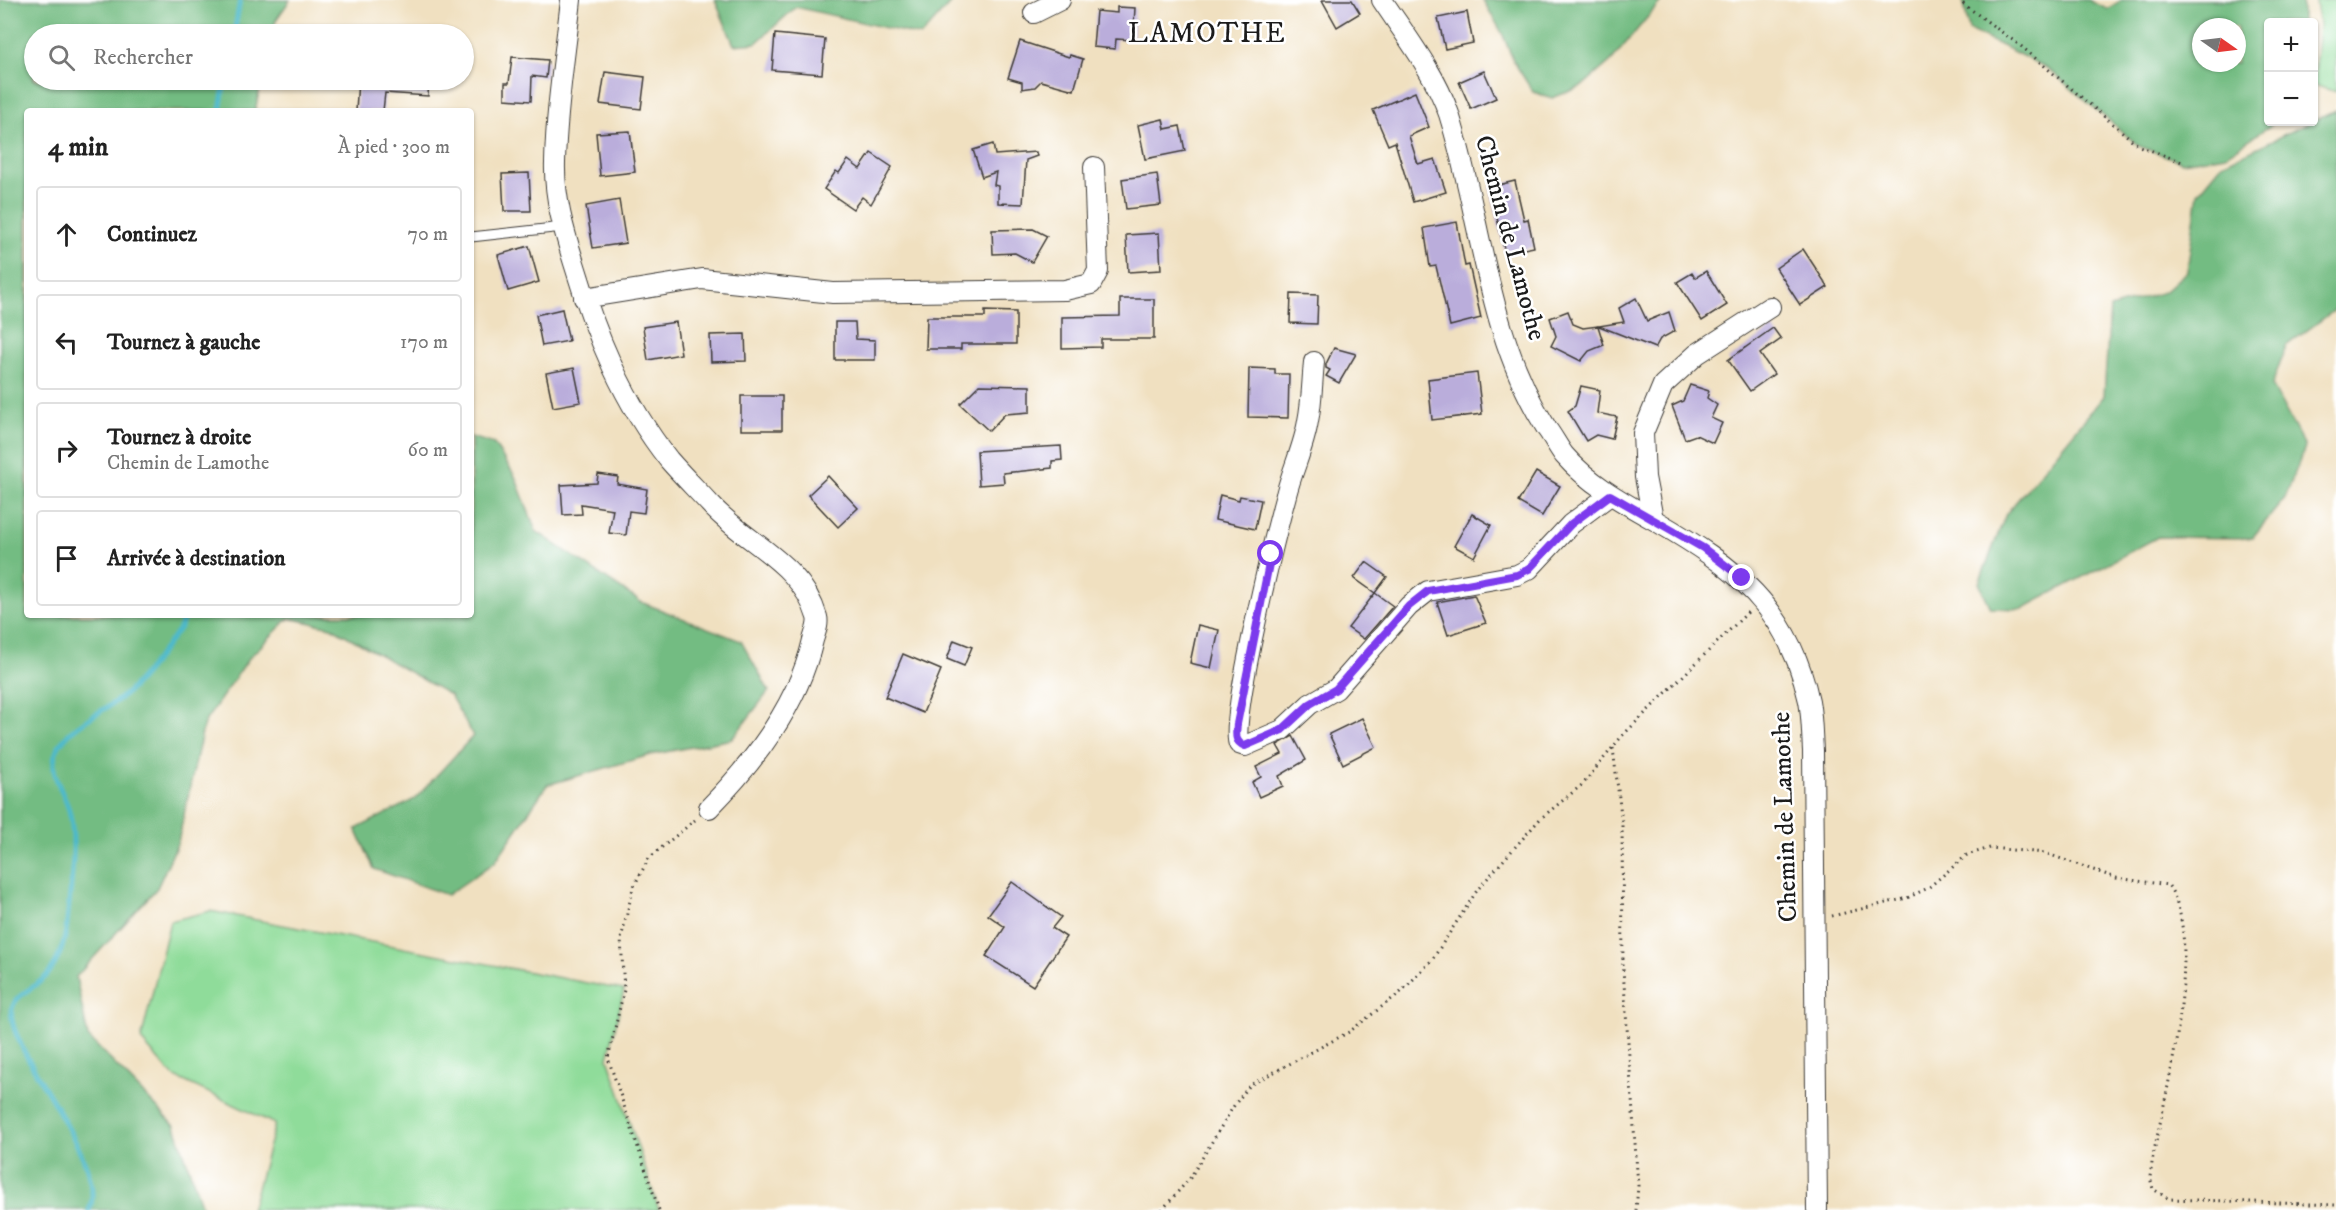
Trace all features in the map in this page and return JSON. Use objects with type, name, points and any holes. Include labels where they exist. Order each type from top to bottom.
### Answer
[{"type":"street","points":[[571,0],[555,164],[563,227],[584,298],[607,358],[662,450],[722,517],[770,551],[804,586],[818,620],[809,660],[776,728],[734,783],[709,808]]},
{"type":"street","points":[[1034,13],[1060,0]]},
{"type":"street","name":"Chemin de Lamothe","points":[[1382,0],[1431,76],[1448,111],[1493,301],[1527,397],[1565,456],[1610,495],[1703,548],[1742,578],[1762,598],[1782,628],[1809,702],[1816,920],[1814,1068],[1817,1210]]},
{"type":"street","points":[[584,298],[702,279],[833,293],[1065,290],[1091,284],[1098,271],[1094,167]]},
{"type":"street","points":[[1653,519],[1645,477],[1643,433],[1663,385],[1697,354],[1770,307]]},
{"type":"street","points":[[1314,362],[1308,421],[1286,493],[1245,680],[1237,724],[1236,738],[1239,744],[1245,746],[1282,730],[1310,704],[1336,689],[1409,606],[1428,591],[1517,575],[1529,569],[1571,524],[1610,495]]},
{"type":"lane","points":[[474,237],[563,227]]},
{"type":"path","points":[[1958,0],[2022,46],[2139,146],[2182,162]]},
{"type":"path","points":[[1162,1210],[1190,1178],[1235,1104],[1250,1085],[1349,1032],[1401,992],[1432,960],[1478,889],[1540,819],[1583,784],[1613,747],[1762,598]]},
{"type":"path","points":[[1613,747],[1622,823],[1623,969],[1638,1186],[1636,1210]]},
{"type":"path","points":[[659,1210],[608,1058],[624,990],[621,939],[633,888],[649,858],[709,808]]},
{"type":"path","points":[[1816,920],[1907,898],[1928,888],[1967,855],[1990,848],[2044,853],[2116,878],[2168,885],[2176,897],[2183,925],[2182,1012],[2153,1156],[2150,1177],[2153,1189],[2169,1199],[2336,1205]]},
{"type":"green space","points":[[0,0],[290,0],[275,24],[24,24],[24,90],[260,90],[256,108],[24,108],[24,618],[289,618],[249,658],[204,723],[178,842],[157,888],[76,977],[88,1037],[175,1126],[203,1210],[0,1210]]},
{"type":"green space","points":[[715,0],[953,0],[921,36],[796,7],[756,43],[734,45]]},
{"type":"green space","points":[[1483,0],[1662,0],[1611,61],[1581,87],[1552,98],[1533,92],[1514,62],[1502,33]]},
{"type":"green space","points":[[1963,0],[2088,0],[2107,9],[2122,0],[2298,0],[2302,2],[2302,18],[2264,18],[2264,126],[2270,126],[2226,155],[2182,162],[2139,146],[2047,68],[1969,30]]},
{"type":"green space","points":[[2316,0],[2336,0],[2336,92],[2318,86],[2319,25]]},
{"type":"green space","points":[[2336,110],[2336,309],[2286,346],[2272,385],[2305,447],[2285,498],[2252,538],[2158,537],[2022,609],[1991,608],[1979,583],[2006,514],[2104,396],[2110,308],[2164,292],[2187,271],[2198,193],[2222,164],[2302,126],[2318,126],[2318,119]]},
{"type":"green space","points":[[474,438],[494,444],[515,476],[536,531],[641,602],[741,641],[769,691],[732,739],[650,755],[547,785],[495,862],[447,895],[374,869],[356,829],[415,799],[473,736],[450,695],[331,627],[289,618],[474,618]]},
{"type":"green space","points":[[210,911],[624,990],[608,1058],[659,1210],[251,1210],[275,1124],[173,1076],[141,1040],[170,921]]},
{"type":"building","points":[[1322,0],[1352,0],[1360,13],[1337,27]]},
{"type":"building","points":[[1117,7],[1135,8],[1133,40],[1116,39],[1115,49],[1093,47],[1096,11],[1117,13]]},
{"type":"building","points":[[1467,12],[1473,43],[1445,49],[1438,18]]},
{"type":"building","points":[[775,34],[825,39],[822,74],[772,70]]},
{"type":"building","points":[[1020,41],[1069,57],[1070,55],[1083,59],[1074,90],[1041,81],[1035,87],[1022,89],[1022,82],[1008,78]]},
{"type":"building","points":[[512,57],[548,60],[546,78],[532,76],[531,101],[505,99],[505,83],[509,83]]},
{"type":"building","points":[[1484,71],[1496,98],[1471,109],[1459,82]]},
{"type":"building","points":[[605,72],[645,77],[641,109],[600,104]]},
{"type":"building","points":[[357,90],[428,90],[428,96],[385,93],[383,108],[356,108]]},
{"type":"building","points":[[1415,92],[1429,127],[1409,136],[1418,164],[1435,159],[1446,192],[1413,202],[1395,142],[1388,145],[1373,110]]},
{"type":"building","points":[[1163,119],[1165,129],[1180,126],[1185,151],[1145,159],[1138,125]]},
{"type":"building","points":[[630,131],[635,172],[600,176],[596,133]]},
{"type":"building","points":[[993,144],[995,155],[1036,152],[1037,156],[1026,160],[1023,204],[998,203],[998,186],[994,185],[996,172],[982,177],[973,150]]},
{"type":"building","points":[[871,153],[892,167],[871,204],[862,197],[853,209],[824,189],[836,171],[839,173],[848,160],[860,169]]},
{"type":"building","points":[[529,173],[531,211],[504,211],[502,174]]},
{"type":"building","points":[[1157,174],[1161,205],[1126,209],[1122,179]]},
{"type":"building","points":[[1515,181],[1524,220],[1528,219],[1534,247],[1505,253],[1490,187]]},
{"type":"building","points":[[619,200],[626,243],[593,248],[586,206]]},
{"type":"building","points":[[1457,222],[1465,266],[1469,265],[1481,318],[1450,326],[1436,266],[1430,267],[1424,228]]},
{"type":"building","points":[[1033,229],[1047,236],[1032,262],[1015,253],[993,254],[992,230]]},
{"type":"building","points":[[1159,233],[1161,270],[1128,272],[1126,235]]},
{"type":"building","points":[[529,246],[539,282],[508,291],[498,255]]},
{"type":"building","points":[[1803,249],[1828,287],[1800,305],[1776,268]]},
{"type":"building","points":[[1706,271],[1727,305],[1702,321],[1677,282],[1692,273],[1695,278]]},
{"type":"building","points":[[1291,294],[1318,295],[1317,324],[1290,323]]},
{"type":"building","points":[[1636,298],[1647,321],[1669,312],[1675,331],[1660,339],[1655,348],[1599,326],[1624,322],[1619,308]]},
{"type":"building","points":[[1120,299],[1154,299],[1154,339],[1101,339],[1101,347],[1062,348],[1062,317],[1120,316]]},
{"type":"building","points":[[562,309],[569,341],[542,346],[536,315]]},
{"type":"building","points":[[985,311],[1016,312],[1016,344],[961,344],[961,349],[926,349],[927,317],[985,317]]},
{"type":"building","points":[[1568,311],[1573,324],[1583,328],[1598,326],[1604,345],[1589,351],[1581,361],[1551,346],[1556,336],[1550,318]]},
{"type":"building","points":[[676,322],[681,354],[648,360],[643,327]]},
{"type":"building","points":[[835,322],[855,322],[856,339],[875,340],[875,360],[835,360]]},
{"type":"building","points":[[1773,328],[1781,339],[1760,354],[1774,374],[1750,391],[1728,360]]},
{"type":"building","points":[[745,334],[746,361],[711,362],[710,335]]},
{"type":"building","points":[[1334,348],[1356,354],[1339,383],[1326,376],[1330,370],[1326,368],[1326,364]]},
{"type":"building","points":[[574,368],[581,402],[553,407],[546,373]]},
{"type":"building","points":[[1249,368],[1275,369],[1275,374],[1289,374],[1288,418],[1248,417]]},
{"type":"building","points":[[1477,373],[1482,414],[1432,420],[1428,379]]},
{"type":"building","points":[[979,385],[1030,386],[1030,412],[1005,414],[989,431],[960,404]]},
{"type":"building","points":[[1690,385],[1709,391],[1707,398],[1717,405],[1711,418],[1722,423],[1713,443],[1696,435],[1685,439],[1672,406],[1683,401]]},
{"type":"building","points":[[1581,386],[1600,390],[1597,413],[1617,417],[1612,439],[1596,435],[1586,441],[1568,411],[1575,406]]},
{"type":"building","points":[[741,396],[782,396],[782,430],[741,430]]},
{"type":"building","points":[[1061,446],[1062,460],[1052,461],[1052,468],[1003,473],[1004,483],[979,485],[977,451]]},
{"type":"building","points":[[1536,472],[1560,486],[1542,516],[1518,502]]},
{"type":"building","points":[[598,474],[618,477],[617,484],[647,489],[644,513],[629,511],[626,535],[609,533],[613,509],[581,504],[582,514],[563,515],[561,485],[597,483]]},
{"type":"building","points":[[828,476],[858,508],[838,527],[808,495]]},
{"type":"building","points":[[1220,495],[1239,500],[1240,496],[1261,500],[1255,529],[1215,520]]},
{"type":"building","points":[[1472,514],[1491,525],[1474,557],[1454,546]]},
{"type":"building","points":[[1366,562],[1387,577],[1375,593],[1354,578]]},
{"type":"building","points":[[1375,593],[1393,606],[1364,639],[1348,628]]},
{"type":"building","points":[[1474,595],[1486,623],[1448,635],[1437,602]]},
{"type":"building","points":[[1198,625],[1219,630],[1211,668],[1190,663]]},
{"type":"building","points":[[954,640],[972,647],[964,666],[947,659]]},
{"type":"building","points":[[903,654],[941,670],[923,713],[885,697]]},
{"type":"building","points":[[1362,718],[1376,747],[1343,764],[1329,734]]},
{"type":"building","points":[[1293,736],[1306,760],[1279,776],[1283,786],[1259,797],[1252,782],[1261,777],[1256,767],[1282,754],[1277,745]]},
{"type":"building","points":[[1012,882],[1061,917],[1052,928],[1066,937],[1033,986],[986,956],[1005,927],[988,915]]},
{"type":"waterway","points":[[236,24],[240,0]]},
{"type":"waterway","points":[[220,108],[223,90]]},
{"type":"waterway","points":[[89,1210],[92,1191],[87,1168],[76,1143],[18,1039],[12,1020],[12,1011],[18,998],[48,974],[61,950],[66,930],[73,838],[69,810],[55,773],[54,758],[57,750],[63,740],[80,724],[121,697],[137,683],[181,626],[184,618]]},
{"type":"district","name":"LAMOTHE","points":[[1207,33]]},
{"type":"route","points":[[1271,554],[1237,724],[1236,738],[1239,744],[1245,746],[1282,730],[1310,704],[1336,689],[1409,606],[1428,591],[1517,575],[1529,569],[1571,524],[1610,495],[1703,548],[1742,578]]}]
